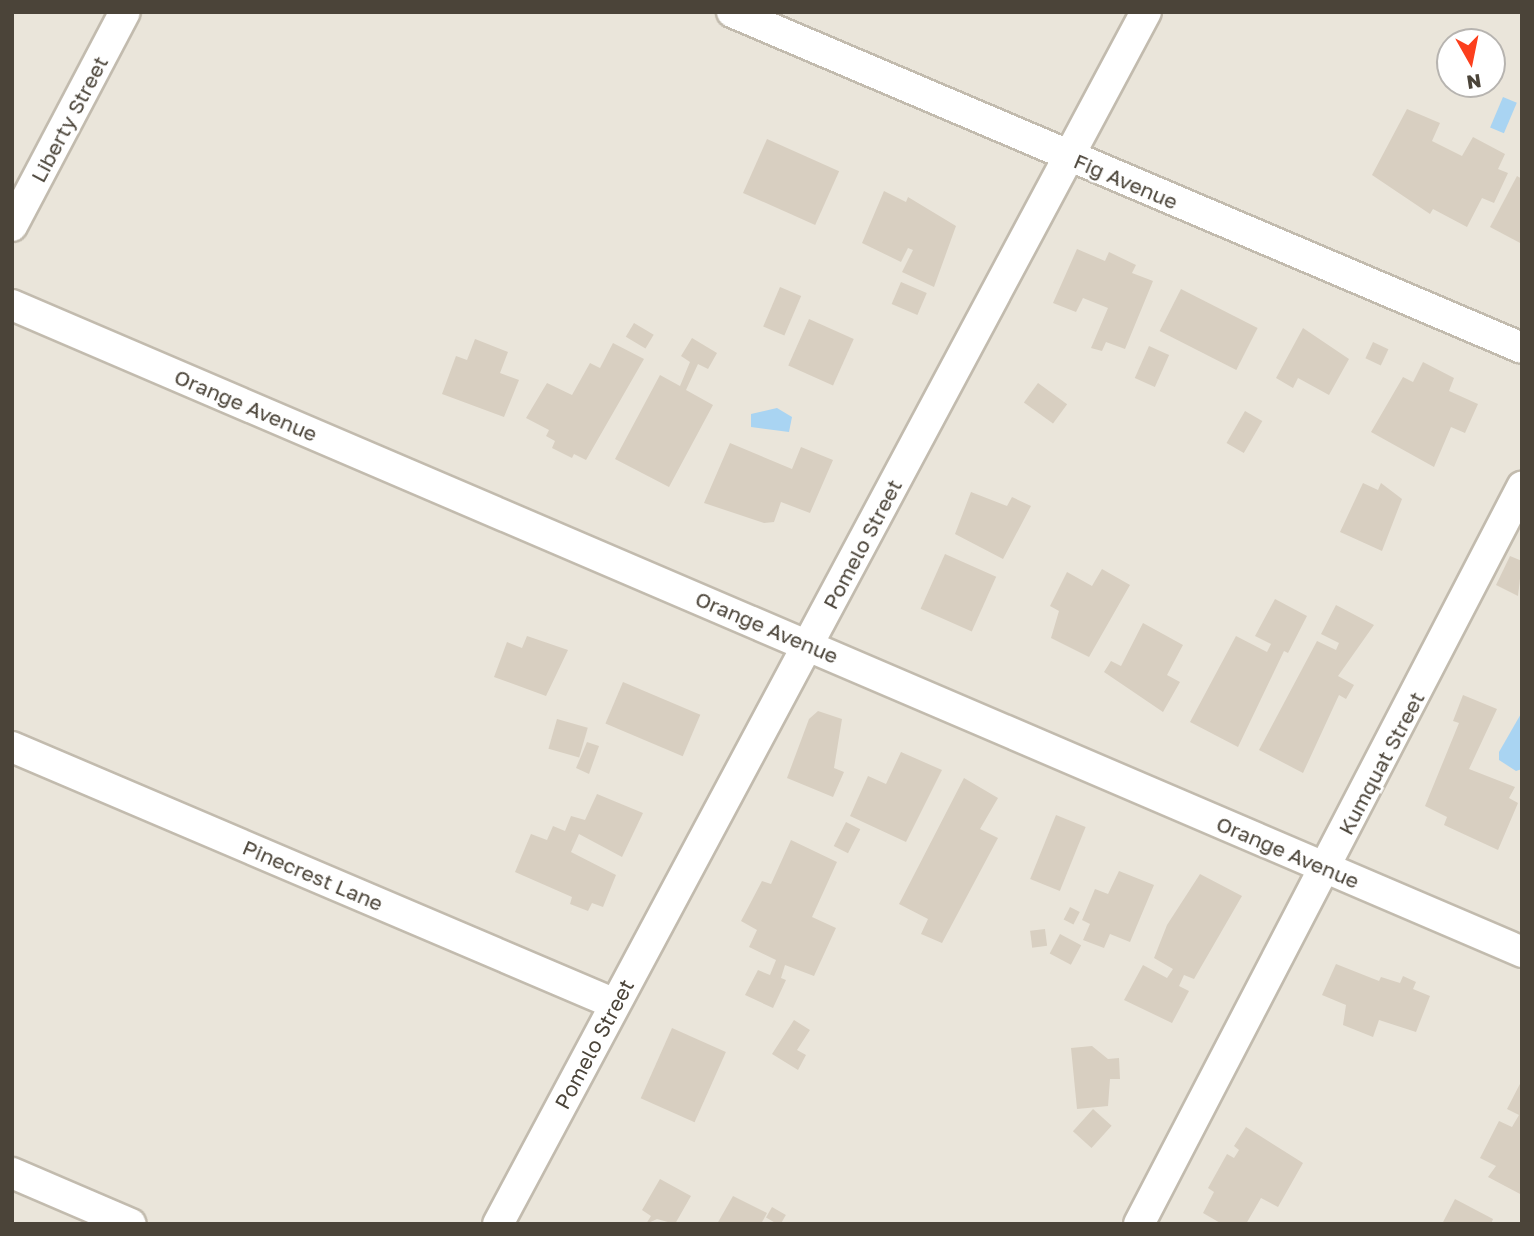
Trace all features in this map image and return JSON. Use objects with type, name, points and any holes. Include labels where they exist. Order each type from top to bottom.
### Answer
[{"type":"street","name":"Liberty Street","points":[[12,226],[125,12]]},
{"type":"street","name":"Fig Avenue","points":[[732,12],[1522,348]]},
{"type":"street","name":"Pomelo Street","points":[[498,1224],[1146,12]]},
{"type":"street","name":"Orange Avenue","points":[[12,305],[1325,870],[1522,952]]},
{"type":"street","name":"Kumquat Street","points":[[1139,1224],[1522,487]]},
{"type":"street","name":"Pinecrest Lane","points":[[12,747],[615,1003]]},
{"type":"street","points":[[12,1173],[131,1224]]},
{"type":"shaded area","points":[[12,12],[1522,12],[1522,1224],[12,1224]]},
{"type":"water","points":[[1503,98],[1505,98],[1517,103],[1504,133],[1490,127]]},
{"type":"water","points":[[777,408],[792,417],[789,432],[751,427],[751,414]]},
{"type":"water","points":[[1522,712],[1522,769],[1516,771],[1499,760],[1499,752]]},
{"type":"building","points":[[1407,109],[1440,123],[1432,141],[1462,156],[1473,137],[1505,154],[1498,169],[1508,173],[1494,203],[1482,198],[1467,227],[1433,209],[1430,214],[1372,175]]},
{"type":"building","points":[[767,139],[839,171],[815,225],[743,193]]},
{"type":"building","points":[[1517,176],[1522,179],[1522,244],[1490,227]]},
{"type":"building","points":[[884,191],[906,202],[908,197],[956,226],[934,287],[902,272],[913,250],[908,248],[901,262],[862,243]]},
{"type":"building","points":[[1077,249],[1105,261],[1109,252],[1136,265],[1132,273],[1153,281],[1125,349],[1106,342],[1102,351],[1091,348],[1108,308],[1083,298],[1076,312],[1053,303]]},
{"type":"building","points":[[901,282],[927,293],[917,315],[892,304]]},
{"type":"building","points":[[780,287],[801,296],[784,336],[763,327]]},
{"type":"building","points":[[1181,289],[1258,328],[1236,370],[1160,331]]},
{"type":"building","points":[[809,319],[854,339],[833,386],[788,366]]},
{"type":"building","points":[[634,323],[654,335],[645,349],[626,337]]},
{"type":"building","points":[[1303,328],[1349,359],[1329,395],[1298,378],[1293,388],[1276,378]]},
{"type":"building","points":[[692,338],[717,353],[708,369],[698,364],[686,390],[713,405],[669,487],[615,459],[660,375],[680,386],[690,362],[681,356]]},
{"type":"building","points":[[475,339],[508,352],[500,373],[519,380],[504,417],[442,394],[456,356],[467,360]]},
{"type":"building","points":[[1373,342],[1388,349],[1381,365],[1365,358]]},
{"type":"building","points":[[613,343],[644,359],[586,460],[574,454],[572,458],[552,448],[555,441],[546,436],[549,430],[526,418],[547,383],[572,395],[590,363],[600,368]]},
{"type":"building","points":[[1149,346],[1169,355],[1155,387],[1135,378]]},
{"type":"building","points":[[1423,362],[1454,378],[1449,391],[1478,404],[1465,433],[1451,427],[1434,467],[1371,432],[1403,377],[1413,382]]},
{"type":"building","points":[[1038,383],[1067,404],[1053,424],[1024,402]]},
{"type":"building","points":[[1245,411],[1262,421],[1244,453],[1226,443]]},
{"type":"building","points":[[730,443],[792,469],[801,447],[833,460],[810,513],[781,502],[774,522],[764,523],[704,503]]},
{"type":"building","points":[[1363,483],[1378,490],[1381,483],[1402,499],[1382,551],[1340,532]]},
{"type":"building","points":[[971,492],[1007,506],[1012,497],[1031,506],[1003,559],[955,534]]},
{"type":"building","points":[[945,554],[996,577],[972,632],[921,609]]},
{"type":"building","points":[[1510,556],[1522,561],[1518,596],[1496,585]]},
{"type":"building","points":[[1102,569],[1130,585],[1089,657],[1051,638],[1059,611],[1050,606],[1067,572],[1092,586]]},
{"type":"building","points":[[1275,599],[1307,616],[1288,653],[1284,651],[1238,747],[1190,722],[1236,636],[1267,652],[1271,644],[1255,636]]},
{"type":"building","points":[[1336,605],[1374,625],[1338,676],[1354,685],[1346,699],[1339,695],[1303,773],[1259,750],[1317,641],[1336,650],[1339,643],[1321,634]]},
{"type":"building","points":[[1143,623],[1183,645],[1167,675],[1180,682],[1163,712],[1104,672],[1111,661],[1121,666]]},
{"type":"building","points":[[527,636],[568,650],[546,696],[494,677],[507,642],[522,648]]},
{"type":"building","points":[[623,682],[700,715],[683,756],[605,723]]},
{"type":"building","points":[[1463,695],[1497,709],[1469,769],[1515,787],[1509,798],[1518,803],[1498,850],[1444,825],[1447,817],[1425,806],[1459,723],[1453,721]]},
{"type":"building","points":[[818,711],[842,719],[834,768],[844,772],[833,797],[787,778],[809,719]]},
{"type":"building","points":[[557,719],[588,728],[579,758],[548,749]]},
{"type":"building","points":[[587,742],[599,746],[589,774],[576,768]]},
{"type":"building","points":[[901,752],[942,770],[906,842],[850,816],[868,776],[886,784]]},
{"type":"building","points":[[964,778],[998,798],[980,829],[998,838],[942,943],[921,934],[928,919],[899,904]]},
{"type":"building","points":[[597,794],[643,813],[622,857],[579,834],[571,852],[616,875],[603,907],[592,903],[588,911],[570,904],[572,897],[515,872],[531,834],[547,840],[553,826],[565,831],[571,816],[585,820]]},
{"type":"building","points":[[1056,815],[1086,827],[1060,891],[1030,879]]},
{"type":"building","points":[[846,822],[860,829],[848,853],[834,846]]},
{"type":"building","points":[[791,840],[837,862],[812,917],[836,928],[814,976],[785,965],[781,978],[786,980],[773,1008],[745,995],[758,970],[770,975],[776,960],[749,947],[757,930],[741,921],[762,881],[771,884]]},
{"type":"building","points":[[1119,871],[1154,885],[1130,942],[1110,934],[1104,948],[1083,940],[1090,924],[1082,920],[1095,889],[1108,894]]},
{"type":"building","points":[[1200,874],[1242,896],[1194,979],[1184,975],[1179,986],[1189,991],[1172,1023],[1124,1000],[1143,965],[1167,978],[1173,969],[1154,958],[1167,925]]},
{"type":"building","points":[[1070,907],[1080,912],[1073,924],[1064,919]]},
{"type":"building","points":[[1045,929],[1047,946],[1032,948],[1030,931]]},
{"type":"building","points":[[1060,934],[1081,945],[1071,965],[1050,953]]},
{"type":"building","points":[[1336,964],[1379,981],[1381,977],[1400,983],[1403,976],[1416,982],[1413,989],[1430,996],[1416,1032],[1379,1020],[1373,1037],[1343,1025],[1346,1005],[1322,995]]},
{"type":"building","points":[[794,1020],[810,1030],[797,1050],[806,1055],[798,1070],[772,1054]]},
{"type":"building","points":[[672,1028],[726,1052],[695,1122],[641,1098]]},
{"type":"building","points":[[1092,1046],[1108,1059],[1119,1058],[1120,1079],[1110,1079],[1108,1106],[1077,1109],[1071,1048]]},
{"type":"building","points":[[1522,1080],[1522,1195],[1488,1177],[1496,1166],[1480,1158],[1499,1121],[1512,1127],[1519,1115],[1507,1109]]},
{"type":"building","points":[[1093,1109],[1112,1126],[1092,1148],[1073,1131]]},
{"type":"building","points":[[1246,1127],[1303,1163],[1278,1207],[1261,1198],[1246,1224],[1222,1224],[1203,1213],[1214,1192],[1208,1188],[1227,1154],[1234,1158],[1239,1150],[1234,1146]]},
{"type":"building","points":[[660,1179],[691,1196],[675,1224],[657,1219],[646,1224],[651,1216],[642,1210]]},
{"type":"building","points":[[733,1196],[767,1213],[761,1224],[717,1224]]},
{"type":"building","points":[[1455,1199],[1493,1219],[1491,1224],[1442,1224]]},
{"type":"building","points":[[772,1207],[786,1215],[781,1224],[766,1217]]}]
